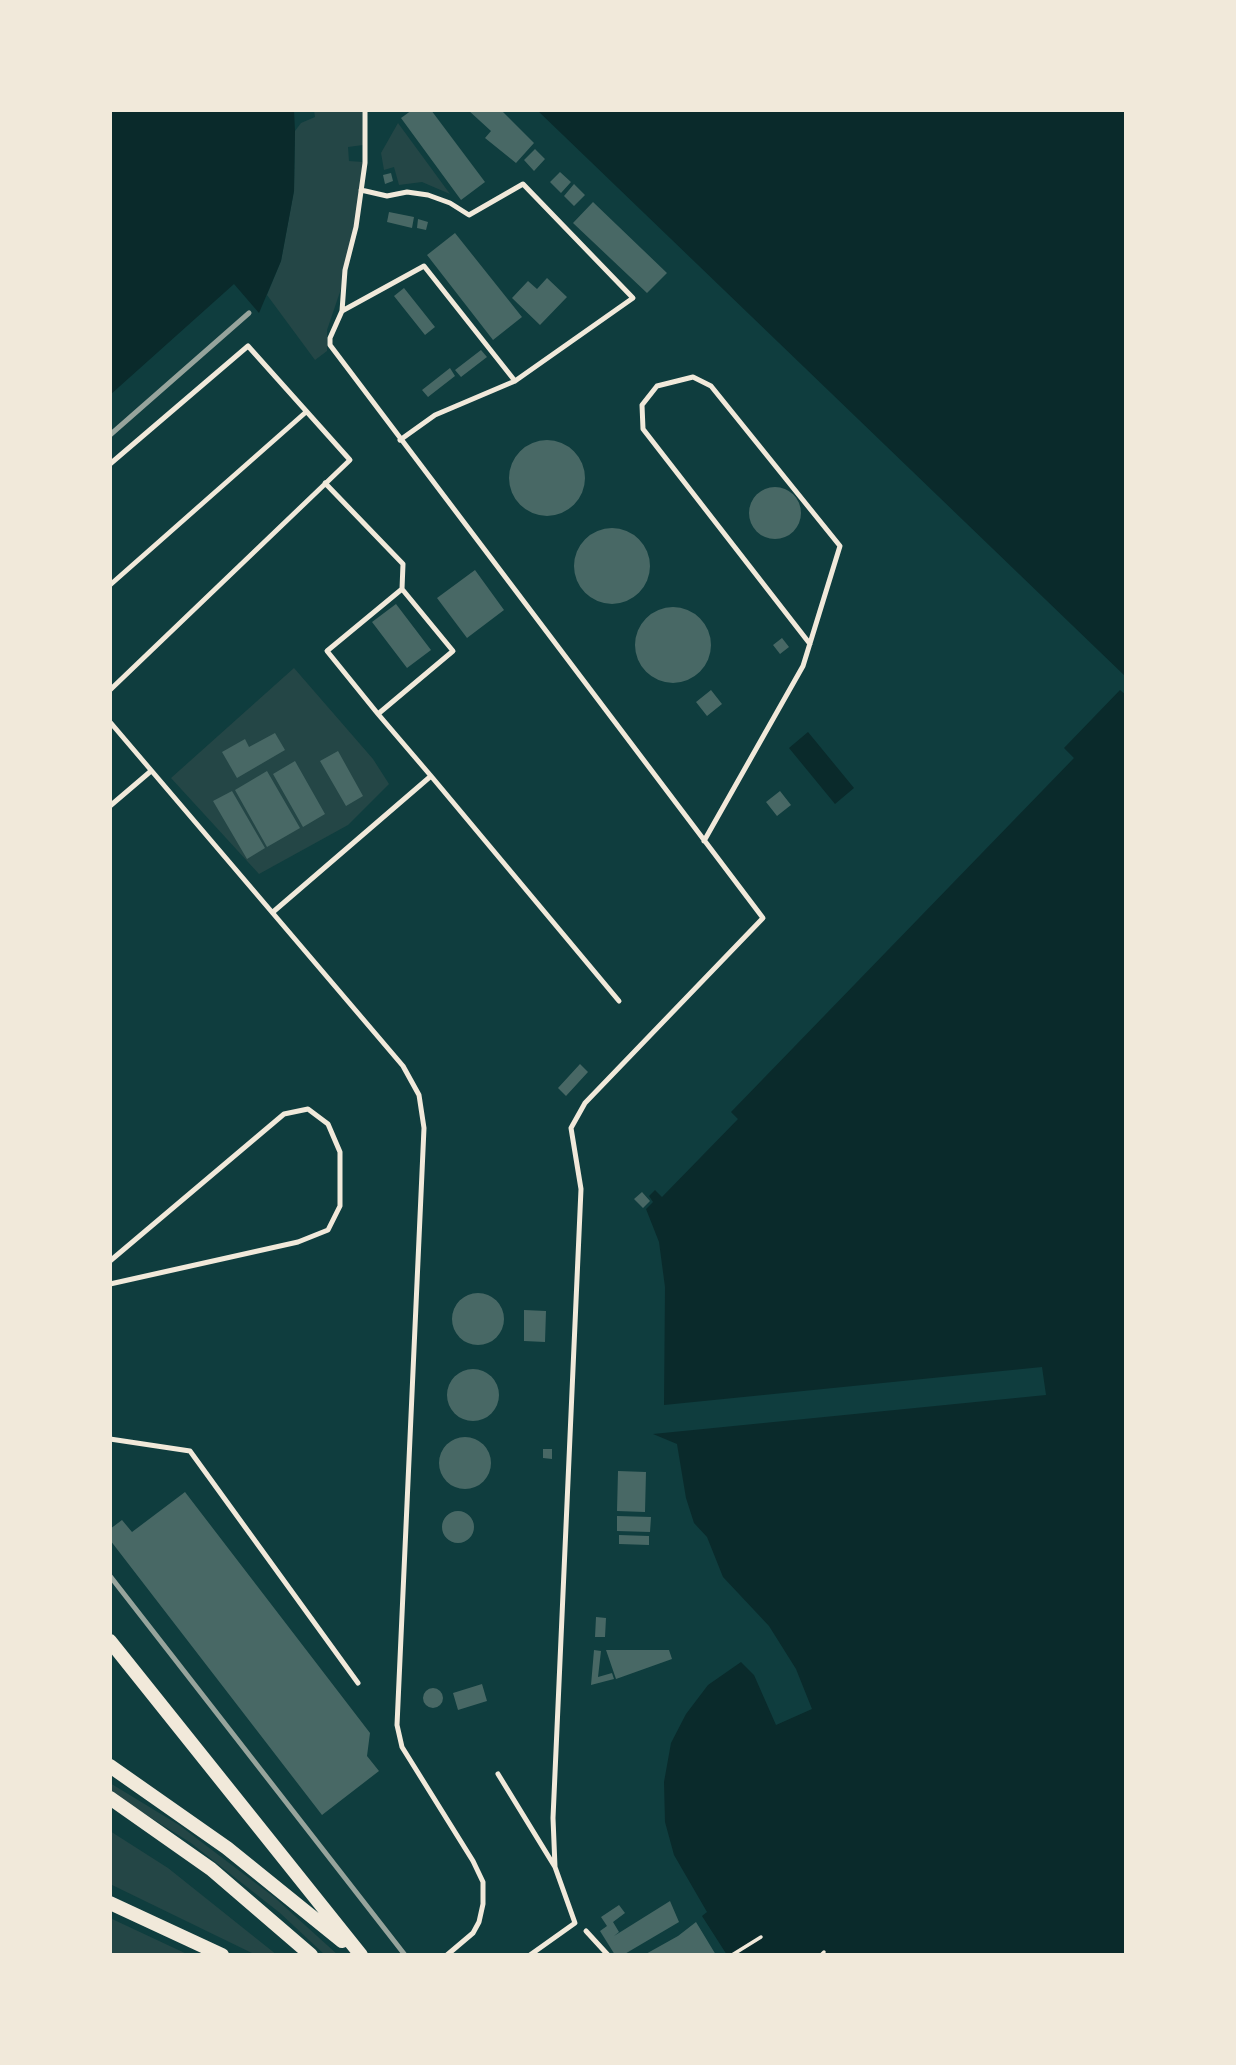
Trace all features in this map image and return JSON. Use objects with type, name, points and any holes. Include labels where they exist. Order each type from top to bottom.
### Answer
[{"type":"main road","points":[[110,1641],[360,1955]]},
{"type":"main road","points":[[110,1766],[227,1848],[360,1955]]},
{"type":"main road","points":[[110,1798],[211,1869],[311,1955]]},
{"type":"main road","points":[[110,1903],[222,1955]]},
{"type":"lane","points":[[365,110],[361,190],[356,227],[345,270],[342,311],[330,338],[330,345],[763,918],[585,1103],[571,1128],[581,1189],[553,1818],[555,1867]]},
{"type":"lane","points":[[361,190],[387,196],[407,192],[428,195],[450,203],[469,215],[523,184],[633,298],[515,381],[435,415],[400,440]]},
{"type":"lane","points":[[342,311],[424,266],[515,381]]},
{"type":"lane","points":[[110,464],[248,346],[350,460],[110,690]]},
{"type":"lane","points":[[704,841],[803,666],[840,546],[711,386],[693,377],[657,386],[642,405],[643,429],[810,643]]},
{"type":"lane","points":[[110,585],[306,412]]},
{"type":"lane","points":[[325,483],[403,564],[402,589],[453,651],[378,714]]},
{"type":"lane","points":[[402,589],[327,651],[619,1001]]},
{"type":"lane","points":[[110,722],[403,1066],[419,1095],[424,1128],[397,1725],[402,1747],[474,1860],[483,1882],[479,1922],[473,1933],[447,1955]]},
{"type":"lane","points":[[110,806],[151,771]]},
{"type":"lane","points":[[273,912],[431,776]]},
{"type":"lane","points":[[110,1261],[284,1114],[309,1109],[328,1124],[340,1152],[340,1206],[328,1230],[298,1242],[110,1284]]},
{"type":"lane","points":[[110,1439],[190,1451],[358,1683]]},
{"type":"lane","points":[[498,1774],[555,1867],[575,1923],[530,1955]]},
{"type":"lane","points":[[586,1931],[608,1955]]},
{"type":"path","points":[[732,1955],[761,1937]]},
{"type":"shaded area","points":[[110,110],[294,110],[295,131],[294,191],[281,261],[259,313],[234,284],[110,395]]},
{"type":"shaded area","points":[[314,110],[362,110],[363,145],[348,147],[349,161],[363,162],[363,181],[342,286],[327,330],[327,351],[315,360],[267,295],[281,261],[294,191],[295,131],[301,123],[315,117]]},
{"type":"shaded area","points":[[537,110],[1126,110],[1126,677]]},
{"type":"shaded area","points":[[398,123],[450,194],[422,182],[399,185],[394,167],[384,170],[381,153]]},
{"type":"shaded area","points":[[294,668],[373,759],[389,784],[348,825],[259,874],[171,778]]},
{"type":"shaded area","points":[[1120,690],[1126,695],[1126,1955],[727,1955],[702,1916],[707,1912],[674,1855],[665,1822],[664,1782],[671,1743],[686,1714],[708,1685],[741,1662],[754,1675],[776,1725],[812,1709],[796,1669],[769,1626],[723,1577],[707,1537],[694,1523],[686,1498],[677,1444],[653,1434],[1046,1395],[1042,1367],[664,1405],[665,1287],[659,1242],[646,1209],[653,1202],[649,1196],[655,1190],[662,1197],[738,1119],[731,1112],[1074,758],[1064,748]]},
{"type":"shaded area","points":[[808,732],[854,788],[835,804],[789,748]]},
{"type":"shaded area","points":[[110,1783],[179,1825],[274,1897],[338,1955],[325,1955],[280,1913],[191,1843],[110,1792]]},
{"type":"shaded area","points":[[110,1831],[168,1868],[277,1955],[256,1955],[110,1884]]},
{"type":"shaded area","points":[[110,1918],[189,1955],[110,1955]]},
{"type":"building","points":[[412,110],[431,110],[485,182],[461,200],[401,118]]},
{"type":"building","points":[[468,110],[501,110],[534,143],[516,163],[485,138],[491,131]]},
{"type":"building","points":[[535,149],[545,159],[534,171],[524,160]]},
{"type":"building","points":[[560,172],[571,182],[561,193],[550,182]]},
{"type":"building","points":[[391,173],[393,181],[385,184],[383,175]]},
{"type":"building","points":[[574,184],[585,195],[574,206],[564,196]]},
{"type":"building","points":[[593,202],[667,273],[647,293],[573,223]]},
{"type":"building","points":[[389,212],[414,217],[412,228],[387,222]]},
{"type":"building","points":[[418,219],[428,222],[426,230],[417,228]]},
{"type":"building","points":[[455,233],[522,317],[493,340],[427,255]]},
{"type":"building","points":[[547,278],[567,297],[540,325],[512,298],[528,281],[537,289]]},
{"type":"building","points":[[404,288],[435,327],[425,335],[394,296]]},
{"type":"building","points":[[481,350],[487,357],[461,377],[455,370]]},
{"type":"building","points":[[450,368],[455,376],[428,397],[422,390]]},
{"type":"building","points":[[547,440],[562,443],[574,451],[582,463],[585,478],[582,493],[574,505],[562,513],[547,516],[532,513],[520,505],[512,493],[509,478],[512,463],[520,451],[532,443]]},
{"type":"building","points":[[775,487],[785,489],[793,495],[799,503],[799,523],[793,531],[785,537],[775,539],[765,537],[757,531],[751,523],[749,513],[751,503],[757,495],[765,489]]},
{"type":"building","points":[[612,528],[627,531],[639,539],[647,551],[650,566],[647,581],[639,593],[627,601],[612,604],[597,601],[585,593],[577,581],[574,566],[577,551],[585,539],[597,531]]},
{"type":"building","points":[[475,570],[504,610],[467,638],[437,598]]},
{"type":"building","points":[[396,604],[431,650],[407,668],[372,622]]},
{"type":"building","points":[[673,607],[688,610],[700,618],[708,630],[711,645],[708,660],[700,672],[688,680],[673,683],[658,680],[646,672],[638,660],[635,645],[638,630],[646,618],[658,610]]},
{"type":"building","points":[[782,638],[789,647],[780,654],[773,645]]},
{"type":"building","points":[[711,690],[722,704],[707,716],[696,702]]},
{"type":"building","points":[[275,733],[285,750],[237,778],[222,752],[245,739],[249,747]]},
{"type":"building","points":[[338,751],[363,796],[346,806],[320,761]]},
{"type":"building","points":[[295,761],[325,814],[303,827],[273,774]]},
{"type":"building","points":[[267,771],[300,828],[267,847],[235,790]]},
{"type":"building","points":[[232,791],[265,848],[247,859],[213,801]]},
{"type":"building","points":[[780,791],[791,805],[777,816],[766,802]]},
{"type":"building","points":[[580,1064],[588,1072],[566,1096],[558,1088]]},
{"type":"building","points":[[642,1192],[650,1201],[643,1208],[634,1199]]},
{"type":"building","points":[[478,1293],[488,1295],[496,1301],[502,1309],[502,1329],[496,1337],[488,1343],[478,1345],[468,1343],[460,1337],[454,1329],[452,1319],[454,1309],[460,1301],[468,1295]]},
{"type":"building","points":[[524,1310],[546,1311],[545,1342],[524,1341]]},
{"type":"building","points":[[473,1369],[483,1371],[491,1377],[497,1385],[497,1405],[491,1413],[483,1419],[473,1421],[463,1419],[455,1413],[449,1405],[447,1395],[449,1385],[455,1377],[463,1371]]},
{"type":"building","points":[[465,1437],[475,1439],[483,1445],[489,1453],[489,1473],[483,1481],[475,1487],[465,1489],[455,1487],[447,1481],[441,1473],[439,1463],[441,1453],[447,1445],[455,1439]]},
{"type":"building","points":[[543,1449],[552,1449],[552,1459],[543,1458]]},
{"type":"building","points":[[618,1471],[646,1472],[645,1512],[617,1511]]},
{"type":"building","points":[[185,1492],[370,1733],[367,1756],[379,1771],[322,1815],[110,1540],[110,1529],[122,1520],[132,1532]]},
{"type":"building","points":[[458,1511],[470,1515],[474,1527],[470,1539],[458,1543],[446,1539],[442,1527],[446,1515]]},
{"type":"building","points":[[617,1516],[651,1517],[650,1532],[617,1531]]},
{"type":"building","points":[[619,1535],[649,1536],[649,1545],[619,1544]]},
{"type":"building","points":[[596,1617],[606,1618],[605,1637],[595,1637]]},
{"type":"building","points":[[594,1650],[601,1651],[598,1677],[612,1673],[614,1679],[591,1685]]},
{"type":"building","points":[[606,1650],[669,1650],[672,1659],[616,1679]]},
{"type":"building","points":[[482,1684],[487,1701],[458,1710],[453,1693]]},
{"type":"building","points":[[433,1688],[440,1691],[443,1698],[440,1705],[433,1708],[426,1705],[423,1698],[426,1691]]},
{"type":"building","points":[[670,1901],[679,1922],[623,1955],[615,1955],[600,1931],[607,1926],[601,1917],[619,1905],[625,1913],[613,1922],[619,1932],[614,1936]]},
{"type":"building","points":[[696,1922],[716,1955],[644,1955],[678,1936]]},
{"type":"railway","points":[[110,435],[249,313]]},
{"type":"railway","points":[[110,1576],[405,1955]]}]
